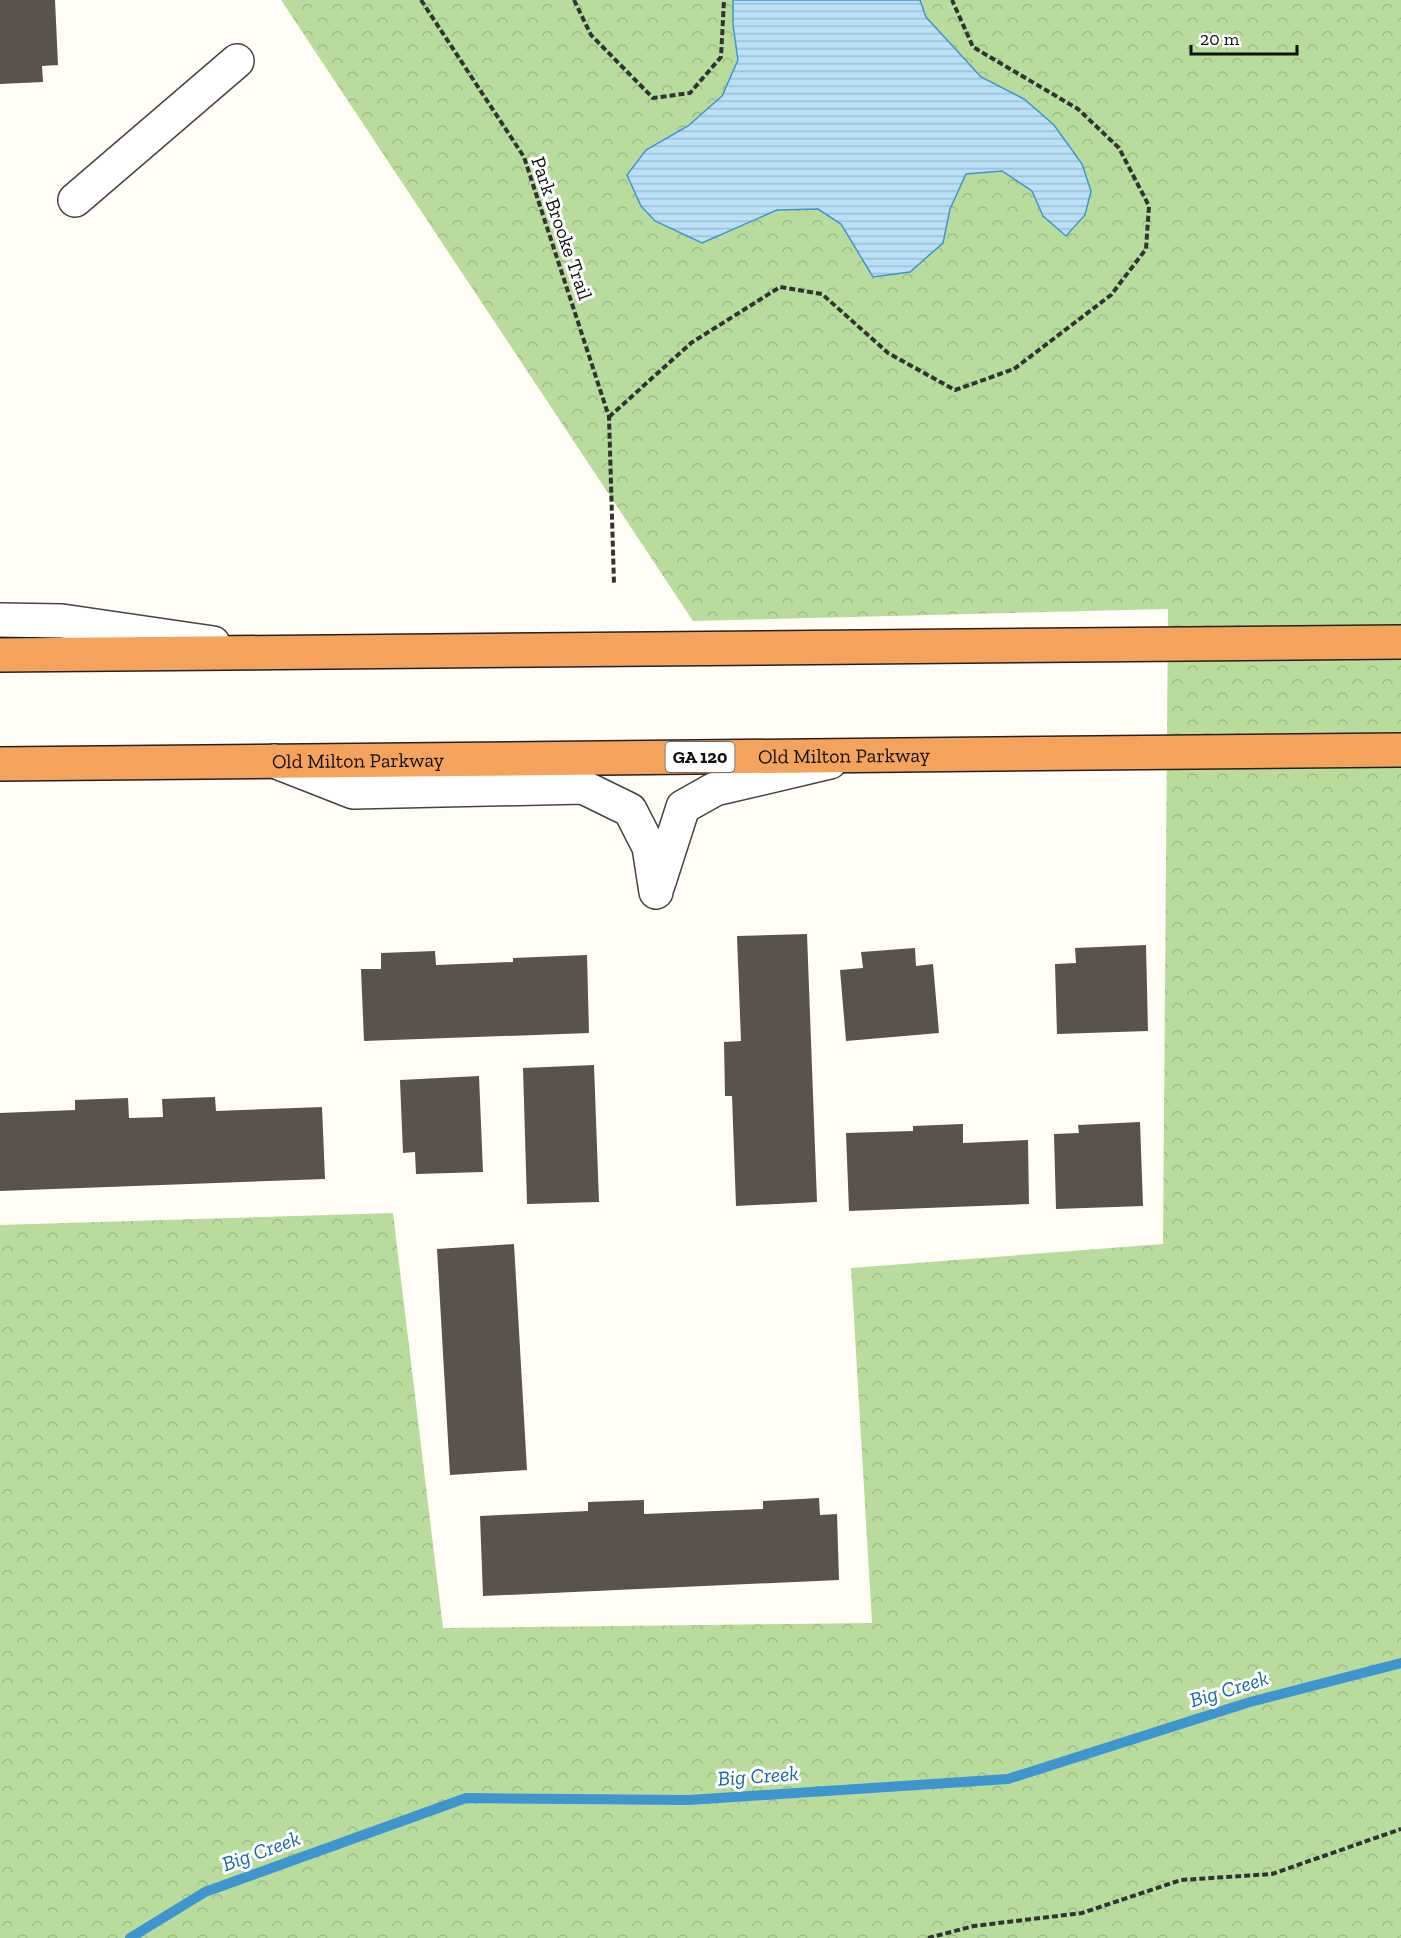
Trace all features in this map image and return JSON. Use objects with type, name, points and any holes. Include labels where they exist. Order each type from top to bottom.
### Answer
[{"type":"highway","points":[[0,655],[1401,642]]},
{"type":"highway","name":"Old Milton Parkway","points":[[0,764],[1401,750]]},
{"type":"street","points":[[75,200],[237,61]]},
{"type":"street","points":[[0,620],[62,621],[277,652]]},
{"type":"street","points":[[274,761],[353,792],[583,787],[630,810],[649,847],[656,892],[683,807],[716,789],[860,755]]},
{"type":"path","name":"Park Brooke Trail","points":[[421,0],[524,156],[609,417],[614,584]]},
{"type":"path","points":[[574,0],[591,34],[653,98],[690,93],[722,57],[724,0]]},
{"type":"path","points":[[609,417],[691,343],[780,287],[822,294],[888,353],[955,390],[1014,369],[1111,295],[1146,249],[1149,206],[1119,147],[1078,109],[973,47],[952,0]]},
{"type":"path","points":[[928,1938],[974,1926],[1082,1913],[1181,1880],[1272,1874],[1401,1829]]},
{"type":"green space","points":[[281,0],[1401,0],[1401,1938],[0,1938],[0,1225],[393,1213],[443,1628],[872,1623],[851,1268],[1163,1244],[1168,609],[693,621]]},
{"type":"water","points":[[733,0],[920,0],[926,17],[981,77],[1024,99],[1054,125],[1082,164],[1091,191],[1085,215],[1066,236],[1043,216],[1032,191],[1002,171],[966,174],[950,209],[943,243],[910,272],[873,277],[841,224],[818,209],[777,210],[702,243],[655,221],[641,206],[627,175],[646,150],[688,126],[722,96],[738,60],[733,25]]},
{"type":"building","points":[[0,0],[55,0],[58,65],[42,66],[43,82],[0,84]]},
{"type":"building","points":[[807,934],[817,1202],[736,1206],[732,1096],[725,1096],[724,1042],[741,1041],[737,936]]},
{"type":"building","points":[[1146,945],[1148,1031],[1057,1034],[1055,964],[1076,963],[1075,948]]},
{"type":"building","points":[[915,948],[916,966],[933,964],[939,1033],[846,1041],[840,970],[863,968],[861,952]]},
{"type":"building","points":[[435,951],[436,965],[513,962],[513,958],[587,955],[589,1033],[364,1041],[361,969],[381,969],[381,953]]},
{"type":"building","points":[[594,1065],[599,1202],[527,1204],[523,1068]]},
{"type":"building","points":[[479,1076],[483,1172],[416,1174],[415,1152],[403,1153],[400,1080]]},
{"type":"building","points":[[215,1097],[216,1111],[322,1107],[325,1179],[0,1191],[0,1113],[75,1110],[75,1100],[128,1098],[129,1118],[163,1117],[162,1099]]},
{"type":"building","points":[[1140,1122],[1143,1206],[1056,1209],[1054,1134],[1079,1133],[1078,1125]]},
{"type":"building","points":[[963,1124],[963,1143],[1028,1140],[1029,1204],[849,1211],[846,1133],[913,1131],[913,1126]]},
{"type":"building","points":[[514,1244],[527,1470],[450,1475],[437,1249]]},
{"type":"building","points":[[819,1498],[820,1515],[837,1514],[839,1580],[483,1596],[480,1516],[588,1511],[588,1502],[644,1500],[644,1514],[763,1509],[763,1501]]},
{"type":"waterway","name":"Big Creek","points":[[130,1938],[205,1892],[466,1798],[689,1800],[1008,1779],[1250,1702],[1401,1663]]}]
